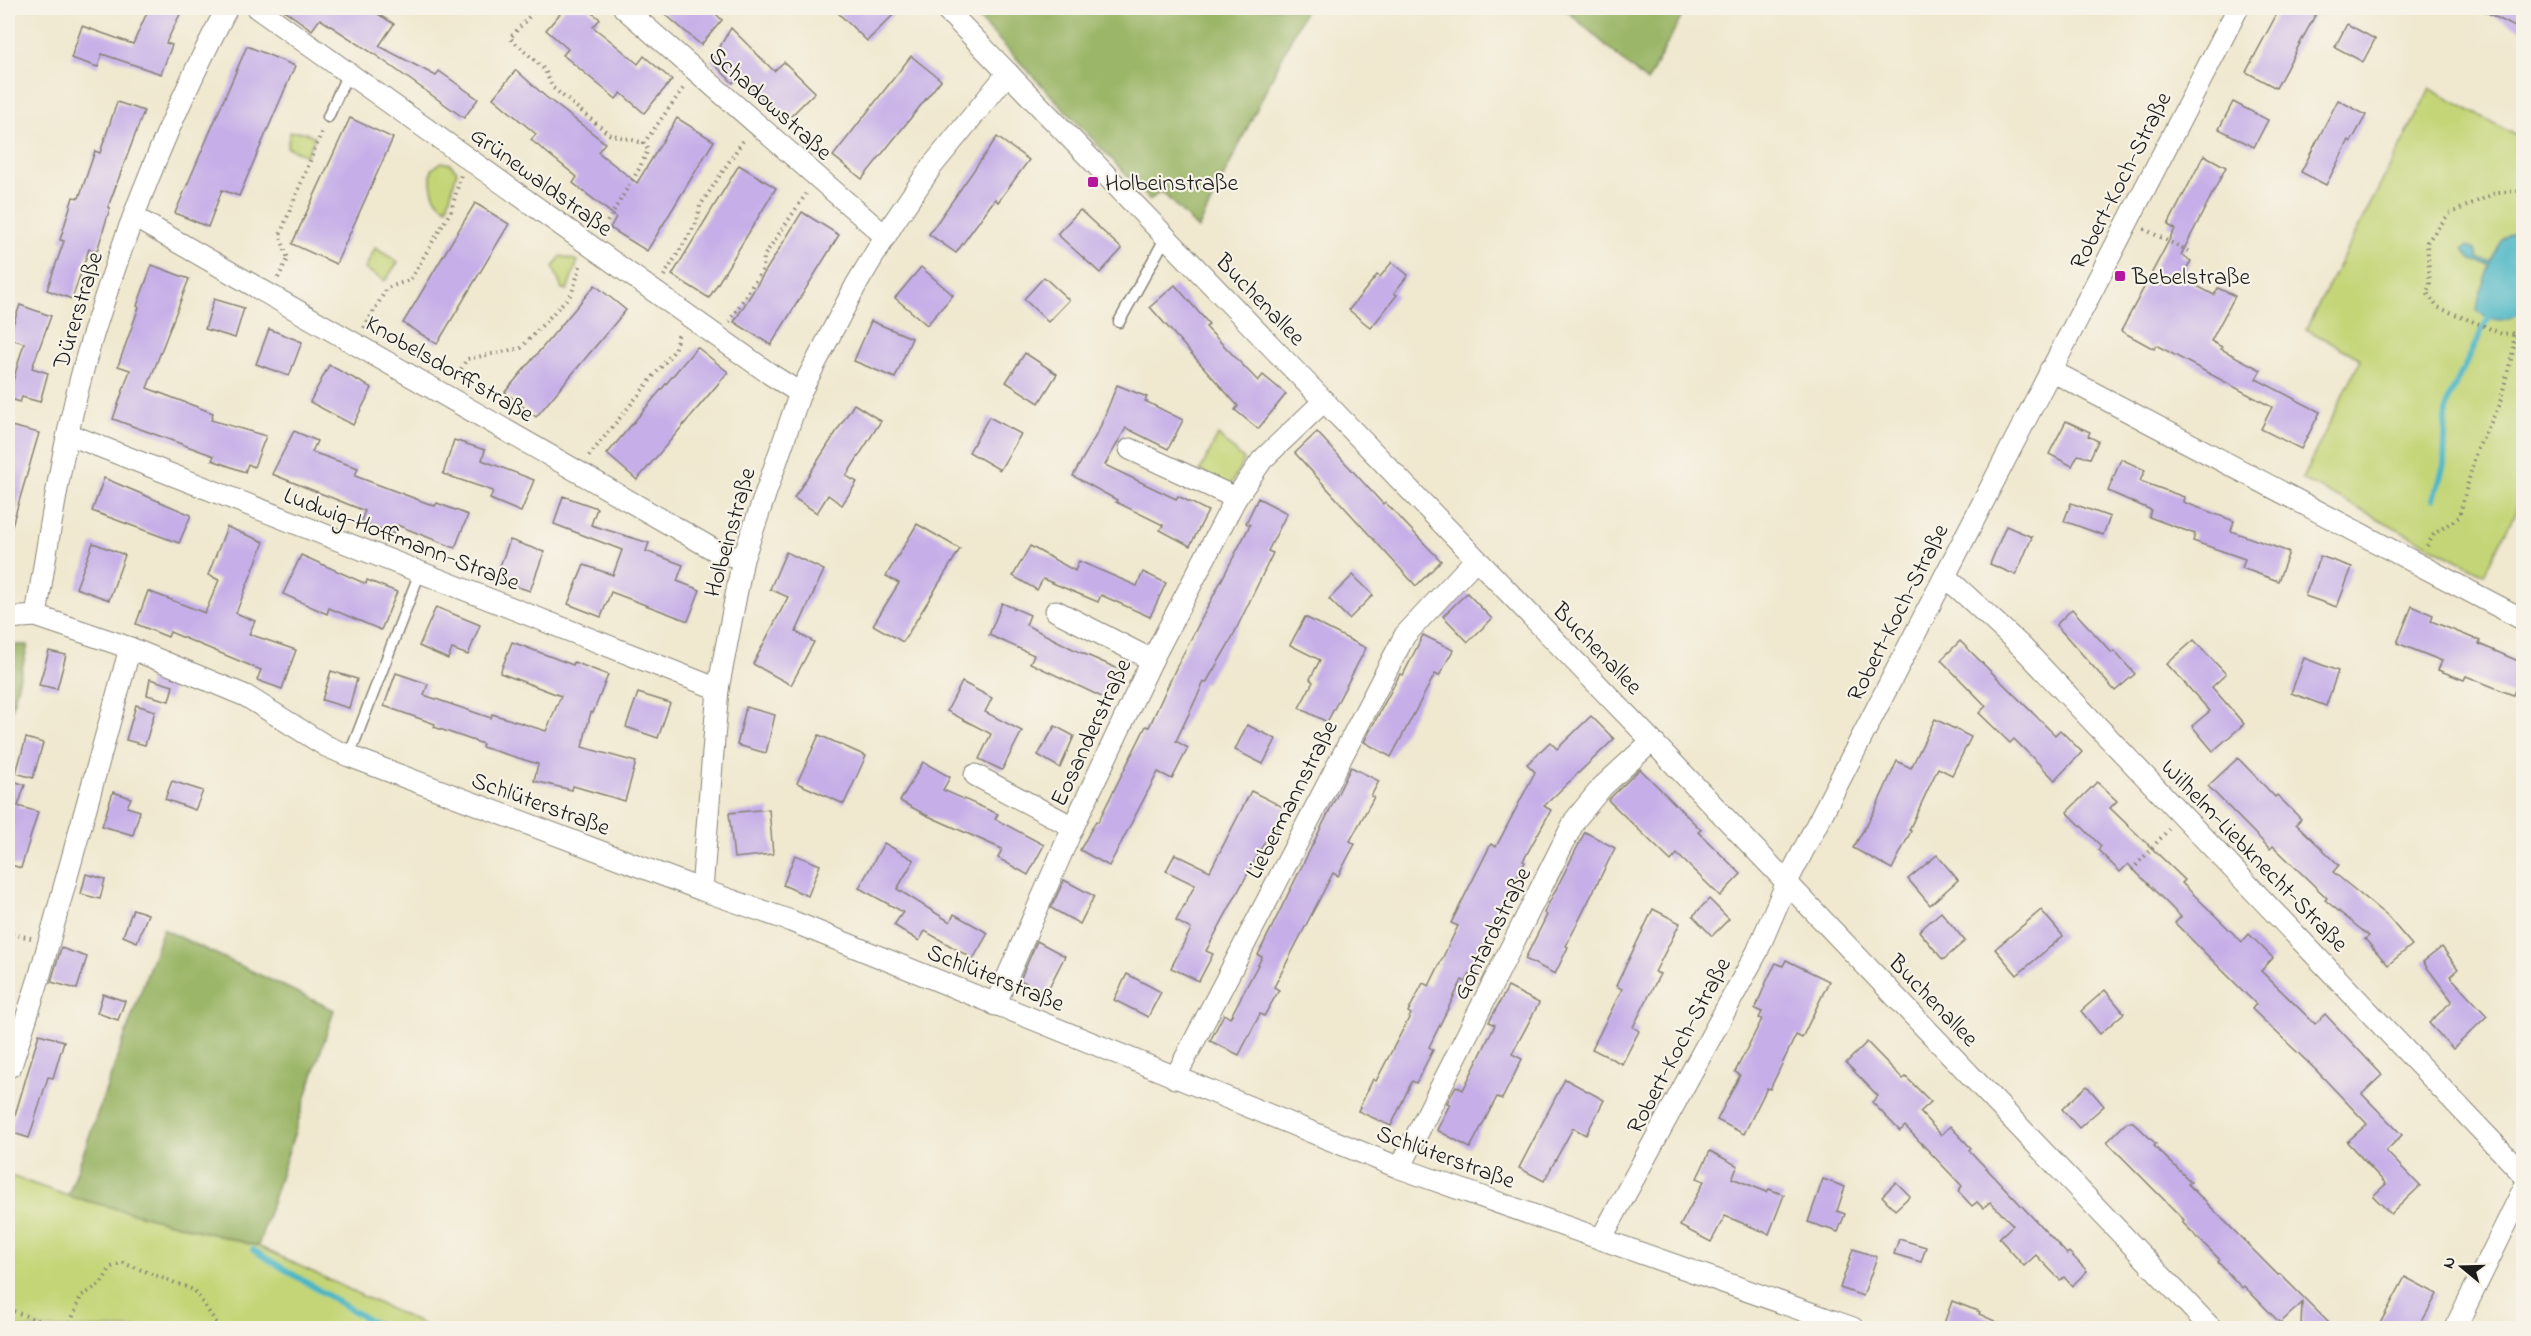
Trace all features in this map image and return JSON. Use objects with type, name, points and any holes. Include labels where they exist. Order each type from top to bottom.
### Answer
[{"type":"street","name":"Dürerstraße","points":[[36,616],[68,434],[96,324],[134,217],[180,102],[227,8]]},
{"type":"street","name":"Grünewaldstraße","points":[[257,8],[592,248],[800,393]]},
{"type":"street","name":"Schadowstraße","points":[[624,8],[885,236]]},
{"type":"street","name":"Buchenallee","points":[[945,8],[1652,741],[2211,1329]]},
{"type":"street","name":"Robert-Koch-Straße","points":[[1601,1239],[1757,951],[1787,882],[2238,8]]},
{"type":"street","name":"Holbeinstraße","points":[[702,890],[718,689],[742,559],[800,393],[856,285],[885,236],[932,166],[1008,73]]},
{"type":"street","name":"Knobelsdorffstraße","points":[[134,217],[718,552],[742,559]]},
{"type":"street","points":[[2050,370],[2523,620]]},
{"type":"street","name":"Eosanderstraße","points":[[995,1005],[1073,827],[1152,660],[1236,498],[1262,460],[1324,401]]},
{"type":"street","name":"Ludwig-Hoffmann-Straße","points":[[68,434],[718,689]]},
{"type":"street","points":[[1130,449],[1236,498]]},
{"type":"street","name":"Liebermannstraße","points":[[1175,1078],[1405,635],[1476,559]]},
{"type":"street","name":"Wilhelm-Liebknecht-Straße","points":[[1945,576],[2022,647],[2523,1175]]},
{"type":"street","name":"Eosanderstraße","points":[[1056,611],[1152,660]]},
{"type":"street","points":[[8,618],[36,616]]},
{"type":"street","name":"Schlüterstraße","points":[[36,616],[130,648],[246,696],[327,746],[349,756],[702,890],[791,921],[1400,1168],[1853,1329]]},
{"type":"street","points":[[11,1066],[39,978],[130,648]]},
{"type":"street","name":"Gontardstraße","points":[[1400,1168],[1575,820],[1602,787],[1652,741]]},
{"type":"street","name":"Eosanderstraße","points":[[975,775],[1073,827]]},
{"type":"street","points":[[2455,1329],[2523,1188]]},
{"type":"lane","points":[[328,117],[348,73]]},
{"type":"lane","points":[[1119,322],[1166,237]]},
{"type":"lane","points":[[349,756],[420,572]]},
{"type":"path","points":[[445,395],[467,359],[521,348],[572,293],[580,264],[592,248],[648,150],[644,143],[609,134],[552,87],[545,70],[510,38],[537,8]]},
{"type":"path","points":[[644,143],[696,70]]},
{"type":"path","points":[[270,295],[288,259],[280,235],[328,117]]},
{"type":"path","points":[[655,292],[697,222],[700,206],[725,170],[733,153],[755,124]]},
{"type":"path","points":[[355,344],[387,288],[410,280],[451,211],[465,157]]},
{"type":"path","points":[[719,338],[763,269],[764,256],[817,178]]},
{"type":"path","points":[[2523,191],[2498,192],[2450,214],[2427,242],[2430,284],[2427,293],[2437,307],[2502,334],[2523,332]]},
{"type":"path","points":[[2127,221],[2188,251]]},
{"type":"path","points":[[577,471],[674,351],[684,313]]},
{"type":"path","points":[[2418,563],[2434,534],[2459,517],[2476,452],[2499,406],[2514,347],[2512,334]]},
{"type":"path","points":[[2132,870],[2182,815]]},
{"type":"path","points":[[68,1329],[81,1296],[101,1284],[111,1267],[123,1263],[194,1290],[220,1329]]},
{"type":"path","points":[[8,1309],[58,1329]]},
{"type":"green space","points":[[969,8],[1306,8],[1198,229],[1161,191],[1150,200]]},
{"type":"green space","points":[[1564,8],[1686,8],[1647,82]]},
{"type":"green space","points":[[2430,89],[2523,139],[2523,497],[2484,574],[2302,479],[2361,359],[2306,329]]},
{"type":"green space","points":[[290,132],[304,132],[315,137],[306,156],[287,147]]},
{"type":"green space","points":[[442,162],[450,164],[457,171],[447,208],[435,197],[431,186],[432,169]]},
{"type":"green space","points":[[375,248],[398,262],[385,281],[365,269]]},
{"type":"green space","points":[[561,256],[578,261],[567,290],[562,289],[553,267]]},
{"type":"green space","points":[[1218,435],[1244,460],[1230,486],[1200,471]]},
{"type":"green space","points":[[8,645],[28,645],[8,723]]},
{"type":"green space","points":[[163,929],[334,1010],[258,1246],[68,1196]]},
{"type":"green space","points":[[8,1175],[68,1196],[258,1246],[430,1328],[8,1328]]},
{"type":"water","points":[[2523,229],[2523,311],[2511,318],[2500,320],[2489,318],[2477,311],[2480,292],[2490,265],[2472,260],[2463,249],[2467,246],[2472,248],[2478,259],[2491,262],[2502,240],[2511,233]]},
{"type":"building","points":[[149,8],[183,8],[166,43],[172,45],[161,74],[102,54],[98,67],[71,58],[82,26],[133,44]]},
{"type":"building","points":[[281,8],[368,8],[394,24],[379,46],[436,76],[439,71],[478,99],[464,118],[320,19],[312,30]]},
{"type":"building","points":[[565,8],[586,8],[600,19],[593,27],[638,64],[644,56],[672,80],[644,113],[621,93],[616,99],[563,55],[568,49],[546,30]]},
{"type":"building","points":[[658,8],[710,8],[722,20],[701,45]]},
{"type":"building","points":[[833,8],[900,8],[867,41]]},
{"type":"building","points":[[2280,8],[2319,8],[2276,88],[2246,72]]},
{"type":"building","points":[[2478,8],[2523,8],[2523,31]]},
{"type":"building","points":[[2347,24],[2375,39],[2363,62],[2335,47]]},
{"type":"building","points":[[731,28],[774,71],[784,62],[815,92],[786,121],[740,76],[733,83],[711,61]]},
{"type":"building","points":[[247,46],[295,66],[239,196],[222,190],[208,227],[175,213]]},
{"type":"building","points":[[911,56],[941,80],[862,179],[833,156]]},
{"type":"building","points":[[516,70],[546,97],[605,143],[598,152],[637,183],[677,118],[714,141],[647,251],[610,228],[616,217],[573,183],[577,177],[531,140],[536,134],[493,98]]},
{"type":"building","points":[[2338,100],[2366,115],[2351,142],[2349,140],[2326,185],[2301,172]]},
{"type":"building","points":[[117,102],[144,111],[108,207],[110,208],[97,251],[89,249],[72,299],[47,290],[64,241],[60,240],[73,197],[79,198],[95,151],[100,153]]},
{"type":"building","points":[[2233,102],[2268,120],[2254,147],[2219,129]]},
{"type":"building","points":[[350,118],[393,138],[336,264],[292,244]]},
{"type":"building","points":[[997,137],[1029,160],[998,202],[995,199],[956,253],[929,234]]},
{"type":"building","points":[[2204,155],[2226,167],[2181,255],[2191,261],[2182,278],[2214,295],[2218,288],[2235,296],[2211,341],[2222,347],[2221,349],[2261,370],[2256,379],[2320,412],[2301,449],[2261,429],[2272,407],[2156,345],[2154,349],[2121,331],[2175,229],[2168,225]]},
{"type":"building","points":[[739,165],[776,188],[709,298],[672,275]]},
{"type":"building","points":[[475,203],[509,224],[437,344],[403,323]]},
{"type":"building","points":[[1080,210],[1122,249],[1100,273],[1057,234]]},
{"type":"building","points":[[802,212],[839,235],[771,345],[734,322]]},
{"type":"building","points":[[1392,262],[1408,275],[1394,293],[1397,295],[1371,328],[1349,310],[1377,275],[1380,277]]},
{"type":"building","points":[[152,265],[189,279],[147,388],[213,413],[211,420],[266,436],[254,467],[248,464],[245,472],[212,460],[214,456],[113,419],[130,370],[118,366]]},
{"type":"building","points":[[921,267],[953,295],[927,325],[895,298]]},
{"type":"building","points":[[1044,277],[1069,300],[1048,322],[1024,299]]},
{"type":"building","points":[[595,285],[626,310],[536,417],[505,392]]},
{"type":"building","points":[[1175,285],[1209,324],[1206,327],[1258,381],[1263,375],[1286,394],[1258,429],[1235,410],[1238,406],[1150,307]]},
{"type":"building","points":[[214,299],[244,308],[235,338],[205,329]]},
{"type":"building","points":[[20,305],[51,316],[32,368],[48,373],[40,402],[22,397],[20,402],[8,398],[24,343],[8,338]]},
{"type":"building","points":[[871,321],[912,338],[895,378],[854,361]]},
{"type":"building","points":[[269,329],[302,342],[289,376],[256,364]]},
{"type":"building","points":[[697,347],[728,372],[637,480],[607,454]]},
{"type":"building","points":[[1025,353],[1057,374],[1039,403],[1006,382]]},
{"type":"building","points":[[329,365],[372,388],[353,425],[310,402]]},
{"type":"building","points":[[1117,385],[1147,397],[1145,401],[1183,420],[1168,449],[1126,428],[1105,465],[1176,499],[1178,496],[1208,511],[1190,546],[1160,530],[1163,525],[1116,502],[1117,500],[1073,476],[1099,430]]},
{"type":"building","points":[[854,404],[881,421],[846,476],[857,482],[842,505],[828,495],[817,513],[794,498]]},
{"type":"building","points":[[989,417],[1021,434],[1000,470],[969,452]]},
{"type":"building","points":[[2066,421],[2090,432],[2088,436],[2098,441],[2090,458],[2078,455],[2072,466],[2049,454]]},
{"type":"building","points":[[11,426],[39,433],[11,529],[8,528],[8,441]]},
{"type":"building","points":[[294,431],[317,441],[312,452],[358,468],[355,476],[435,506],[437,503],[468,515],[455,548],[397,525],[393,534],[361,521],[365,511],[272,474]]},
{"type":"building","points":[[1317,432],[1383,504],[1385,502],[1441,561],[1416,586],[1295,453]]},
{"type":"building","points":[[454,440],[485,450],[482,460],[534,480],[521,512],[490,499],[493,491],[443,474]]},
{"type":"building","points":[[2121,459],[2145,470],[2140,481],[2184,497],[2183,502],[2234,521],[2231,531],[2289,552],[2278,581],[2242,568],[2245,559],[2193,541],[2195,534],[2149,517],[2151,510],[2108,491]]},
{"type":"building","points":[[104,478],[191,515],[179,543],[92,511]]},
{"type":"building","points":[[563,496],[597,508],[591,525],[649,543],[646,551],[683,565],[677,581],[700,590],[688,621],[611,592],[601,617],[568,604],[584,565],[613,575],[622,550],[554,524]]},
{"type":"building","points":[[1258,498],[1287,513],[1268,551],[1273,553],[1231,640],[1206,683],[1204,682],[1176,741],[1188,748],[1172,779],[1158,772],[1109,866],[1080,850],[1096,821],[1098,822],[1146,726],[1149,727],[1176,668],[1250,525],[1246,523]]},
{"type":"building","points":[[2071,503],[2110,517],[2103,535],[2064,521]]},
{"type":"building","points":[[917,524],[960,549],[903,642],[873,625],[899,583],[886,576]]},
{"type":"building","points":[[2006,526],[2032,537],[2016,575],[1990,564]]},
{"type":"building","points":[[227,527],[264,542],[236,613],[255,621],[249,634],[296,650],[282,689],[257,680],[261,670],[170,632],[168,637],[136,624],[148,591],[205,613],[219,580],[208,575]]},
{"type":"building","points":[[510,540],[544,552],[530,591],[495,579]]},
{"type":"building","points":[[93,543],[125,555],[109,600],[76,588]]},
{"type":"building","points":[[1030,546],[1075,571],[1079,561],[1137,586],[1143,572],[1166,583],[1150,617],[1101,595],[1098,602],[1043,579],[1037,590],[1013,576]]},
{"type":"building","points":[[786,552],[824,570],[796,632],[814,642],[791,685],[753,664],[788,597],[770,589]]},
{"type":"building","points":[[301,555],[366,584],[367,580],[397,592],[381,630],[329,608],[327,614],[283,594]]},
{"type":"building","points":[[2320,556],[2352,567],[2337,607],[2305,596]]},
{"type":"building","points":[[1353,575],[1373,595],[1349,619],[1329,599]]},
{"type":"building","points":[[1467,593],[1492,619],[1468,642],[1443,616]]},
{"type":"building","points":[[1002,603],[1030,615],[1026,625],[1123,671],[1110,701],[1030,663],[1034,655],[989,635]]},
{"type":"building","points":[[2412,606],[2433,615],[2431,621],[2480,641],[2479,644],[2523,663],[2523,670],[2513,695],[2466,676],[2464,680],[2438,670],[2442,661],[2397,643]]},
{"type":"building","points":[[436,607],[480,625],[468,655],[452,649],[448,659],[419,646]]},
{"type":"building","points":[[2072,609],[2112,653],[2114,651],[2135,674],[2115,691],[2056,625]]},
{"type":"building","points":[[1305,617],[1366,648],[1327,722],[1299,708],[1313,682],[1310,679],[1320,660],[1290,645]]},
{"type":"building","points":[[1423,635],[1453,650],[1439,676],[1435,674],[1391,757],[1364,742],[1400,674],[1403,675]]},
{"type":"building","points":[[2194,640],[2226,674],[2212,687],[2244,724],[2213,751],[2192,726],[2210,711],[2167,664]]},
{"type":"building","points":[[1960,641],[2055,735],[2060,730],[2082,752],[2055,780],[2014,739],[2010,743],[1979,713],[1986,706],[1941,660]]},
{"type":"building","points":[[512,642],[573,665],[574,662],[608,675],[593,713],[591,712],[582,747],[636,762],[625,801],[573,786],[572,790],[534,781],[538,764],[482,747],[483,744],[384,706],[396,673],[428,684],[424,695],[491,718],[492,714],[546,731],[561,696],[500,673]]},
{"type":"building","points":[[49,651],[66,655],[57,689],[39,685]]},
{"type":"building","points":[[2304,658],[2338,671],[2326,706],[2291,693]]},
{"type":"building","points":[[331,671],[357,679],[349,708],[322,700]]},
{"type":"building","points":[[150,679],[173,686],[169,701],[147,695]]},
{"type":"building","points":[[962,682],[992,698],[985,712],[1022,731],[1002,770],[979,759],[991,734],[947,711]]},
{"type":"building","points":[[638,693],[670,703],[658,738],[626,727]]},
{"type":"building","points":[[136,705],[155,711],[145,745],[126,740]]},
{"type":"building","points":[[746,707],[775,715],[766,753],[737,745]]},
{"type":"building","points":[[1591,716],[1614,739],[1544,806],[1551,810],[1523,861],[1525,862],[1466,982],[1462,980],[1429,1047],[1433,1050],[1416,1083],[1412,1081],[1391,1126],[1358,1111],[1373,1079],[1376,1081],[1411,1014],[1408,1012],[1423,983],[1429,986],[1458,926],[1451,923],[1491,844],[1496,847],[1535,772],[1527,764],[1550,742],[1557,749]]},
{"type":"building","points":[[1935,719],[1971,737],[1952,775],[1938,768],[1892,869],[1853,848],[1874,812],[1897,761],[1911,768]]},
{"type":"building","points":[[1247,725],[1276,739],[1263,764],[1235,750]]},
{"type":"building","points":[[1055,726],[1074,736],[1060,768],[1038,755]]},
{"type":"building","points":[[819,735],[866,756],[844,804],[797,783]]},
{"type":"building","points":[[26,738],[43,743],[33,778],[16,773]]},
{"type":"building","points":[[2238,758],[2275,797],[2277,795],[2301,819],[2296,824],[2339,865],[2333,872],[2387,916],[2412,945],[2388,965],[2365,939],[2369,936],[2325,900],[2327,898],[2273,846],[2270,849],[2208,786]]},
{"type":"building","points":[[923,762],[950,777],[943,790],[998,814],[995,819],[1044,845],[1028,875],[998,858],[1002,849],[900,801]]},
{"type":"building","points":[[1351,767],[1379,781],[1371,796],[1374,797],[1350,841],[1355,844],[1338,876],[1333,873],[1274,987],[1279,990],[1264,1016],[1260,1014],[1239,1055],[1210,1041],[1224,1014],[1230,1018],[1262,957],[1258,955]]},
{"type":"building","points":[[1640,769],[1701,830],[1698,832],[1741,874],[1720,896],[1677,854],[1671,861],[1608,800]]},
{"type":"building","points":[[8,779],[25,785],[18,806],[38,812],[21,868],[8,864]]},
{"type":"building","points":[[172,781],[203,791],[195,810],[165,799]]},
{"type":"building","points":[[2097,782],[2117,801],[2110,808],[2185,880],[2182,883],[2242,942],[2249,934],[2273,958],[2261,971],[2315,1024],[2325,1014],[2382,1075],[2362,1094],[2402,1135],[2386,1151],[2420,1186],[2391,1214],[2373,1196],[2386,1184],[2347,1142],[2367,1124],[2317,1071],[2252,1009],[2256,1004],[2175,923],[2181,917],[2128,864],[2120,872],[2098,850],[2101,846],[2067,812]]},
{"type":"building","points":[[1251,791],[1287,809],[1272,838],[1268,836],[1206,951],[1213,954],[1199,981],[1171,968],[1191,929],[1176,921],[1195,885],[1166,871],[1175,854],[1210,871]]},
{"type":"building","points":[[113,792],[131,798],[127,807],[140,811],[133,835],[102,826]]},
{"type":"building","points":[[769,809],[773,854],[734,858],[729,813]]},
{"type":"building","points":[[1585,832],[1615,848],[1566,946],[1568,947],[1555,974],[1525,959],[1547,915],[1544,913]]},
{"type":"building","points":[[884,843],[914,860],[897,889],[950,922],[954,914],[988,933],[973,959],[925,931],[919,941],[894,925],[903,912],[859,888]]},
{"type":"building","points":[[795,855],[820,865],[808,896],[783,885]]},
{"type":"building","points":[[1937,855],[1958,880],[1930,905],[1908,879]]},
{"type":"building","points":[[86,874],[105,879],[100,899],[81,894]]},
{"type":"building","points":[[1064,880],[1094,896],[1080,924],[1051,908]]},
{"type":"building","points":[[1709,899],[1729,919],[1712,936],[1693,916]]},
{"type":"building","points":[[133,909],[148,914],[137,942],[123,936]]},
{"type":"building","points":[[1653,909],[1680,923],[1655,972],[1660,974],[1633,1027],[1639,1031],[1622,1064],[1592,1049],[1622,989],[1616,986]]},
{"type":"building","points":[[2041,910],[2063,936],[2017,975],[1995,949]]},
{"type":"building","points":[[1941,912],[1965,941],[1943,960],[1919,931]]},
{"type":"building","points":[[1037,941],[1065,956],[1046,993],[1020,980]]},
{"type":"building","points":[[2442,947],[2458,969],[2450,976],[2487,1016],[2453,1049],[2429,1023],[2452,1001],[2423,962]]},
{"type":"building","points":[[61,948],[87,957],[77,989],[51,982]]},
{"type":"building","points":[[1786,960],[1829,981],[1802,1038],[1796,1035],[1770,1089],[1767,1088],[1744,1134],[1717,1120],[1740,1075],[1735,1072],[1762,1019],[1759,1018],[1762,1012],[1755,1009],[1768,978],[1776,963],[1783,966]]},
{"type":"building","points":[[1127,974],[1161,992],[1148,1017],[1114,1000]]},
{"type":"building","points":[[1508,987],[1539,1003],[1512,1054],[1522,1059],[1502,1099],[1497,1097],[1470,1148],[1437,1130],[1456,1086],[1463,1090],[1495,1025],[1489,1022]]},
{"type":"building","points":[[2105,990],[2124,1013],[2100,1034],[2081,1011]]},
{"type":"building","points":[[103,994],[125,1001],[118,1020],[97,1013]]},
{"type":"building","points":[[39,1034],[64,1041],[53,1078],[48,1077],[29,1138],[10,1132]]},
{"type":"building","points":[[1867,1042],[1903,1079],[1906,1077],[1931,1102],[1920,1112],[1941,1135],[1950,1126],[1971,1148],[1969,1150],[2067,1254],[2069,1252],[2087,1271],[2072,1286],[2064,1277],[2060,1280],[2036,1255],[2024,1266],[1999,1238],[2013,1225],[1990,1202],[1983,1208],[1977,1202],[1972,1206],[1958,1191],[1962,1186],[1905,1126],[1900,1131],[1872,1102],[1878,1096],[1846,1063]]},
{"type":"building","points":[[1565,1079],[1604,1100],[1586,1135],[1573,1128],[1544,1181],[1519,1168]]},
{"type":"building","points":[[2087,1086],[2104,1106],[2079,1128],[2062,1109]]},
{"type":"building","points":[[2127,1122],[2133,1122],[2156,1144],[2154,1146],[2191,1182],[2188,1184],[2335,1329],[2298,1329],[2301,1326],[2302,1303],[2280,1323],[2244,1286],[2242,1288],[2218,1262],[2220,1260],[2182,1222],[2184,1220],[2107,1142]]},
{"type":"building","points":[[1710,1151],[1738,1166],[1732,1178],[1767,1192],[1769,1189],[1784,1195],[1769,1234],[1725,1216],[1711,1242],[1680,1226],[1704,1181],[1697,1178]]},
{"type":"building","points":[[1823,1179],[1845,1187],[1837,1211],[1845,1214],[1838,1232],[1808,1222]]},
{"type":"building","points":[[1896,1182],[1910,1196],[1895,1210],[1882,1196]]},
{"type":"building","points":[[1899,1239],[1926,1247],[1921,1262],[1894,1254]]},
{"type":"building","points":[[1853,1249],[1877,1257],[1863,1296],[1840,1288]]},
{"type":"building","points":[[2405,1277],[2437,1294],[2418,1329],[2377,1329]]},
{"type":"building","points":[[1952,1301],[1980,1312],[1979,1314],[2012,1329],[1942,1329]]},
{"type":"waterway","points":[[2434,499],[2444,465],[2446,411],[2449,398],[2488,318]]},
{"type":"waterway","points":[[253,1250],[368,1320],[388,1328]]},
{"type":"place","name":"Holbeinstraße","points":[[1093,182]]},
{"type":"place","name":"Bebelstraße","points":[[2120,276]]}]
